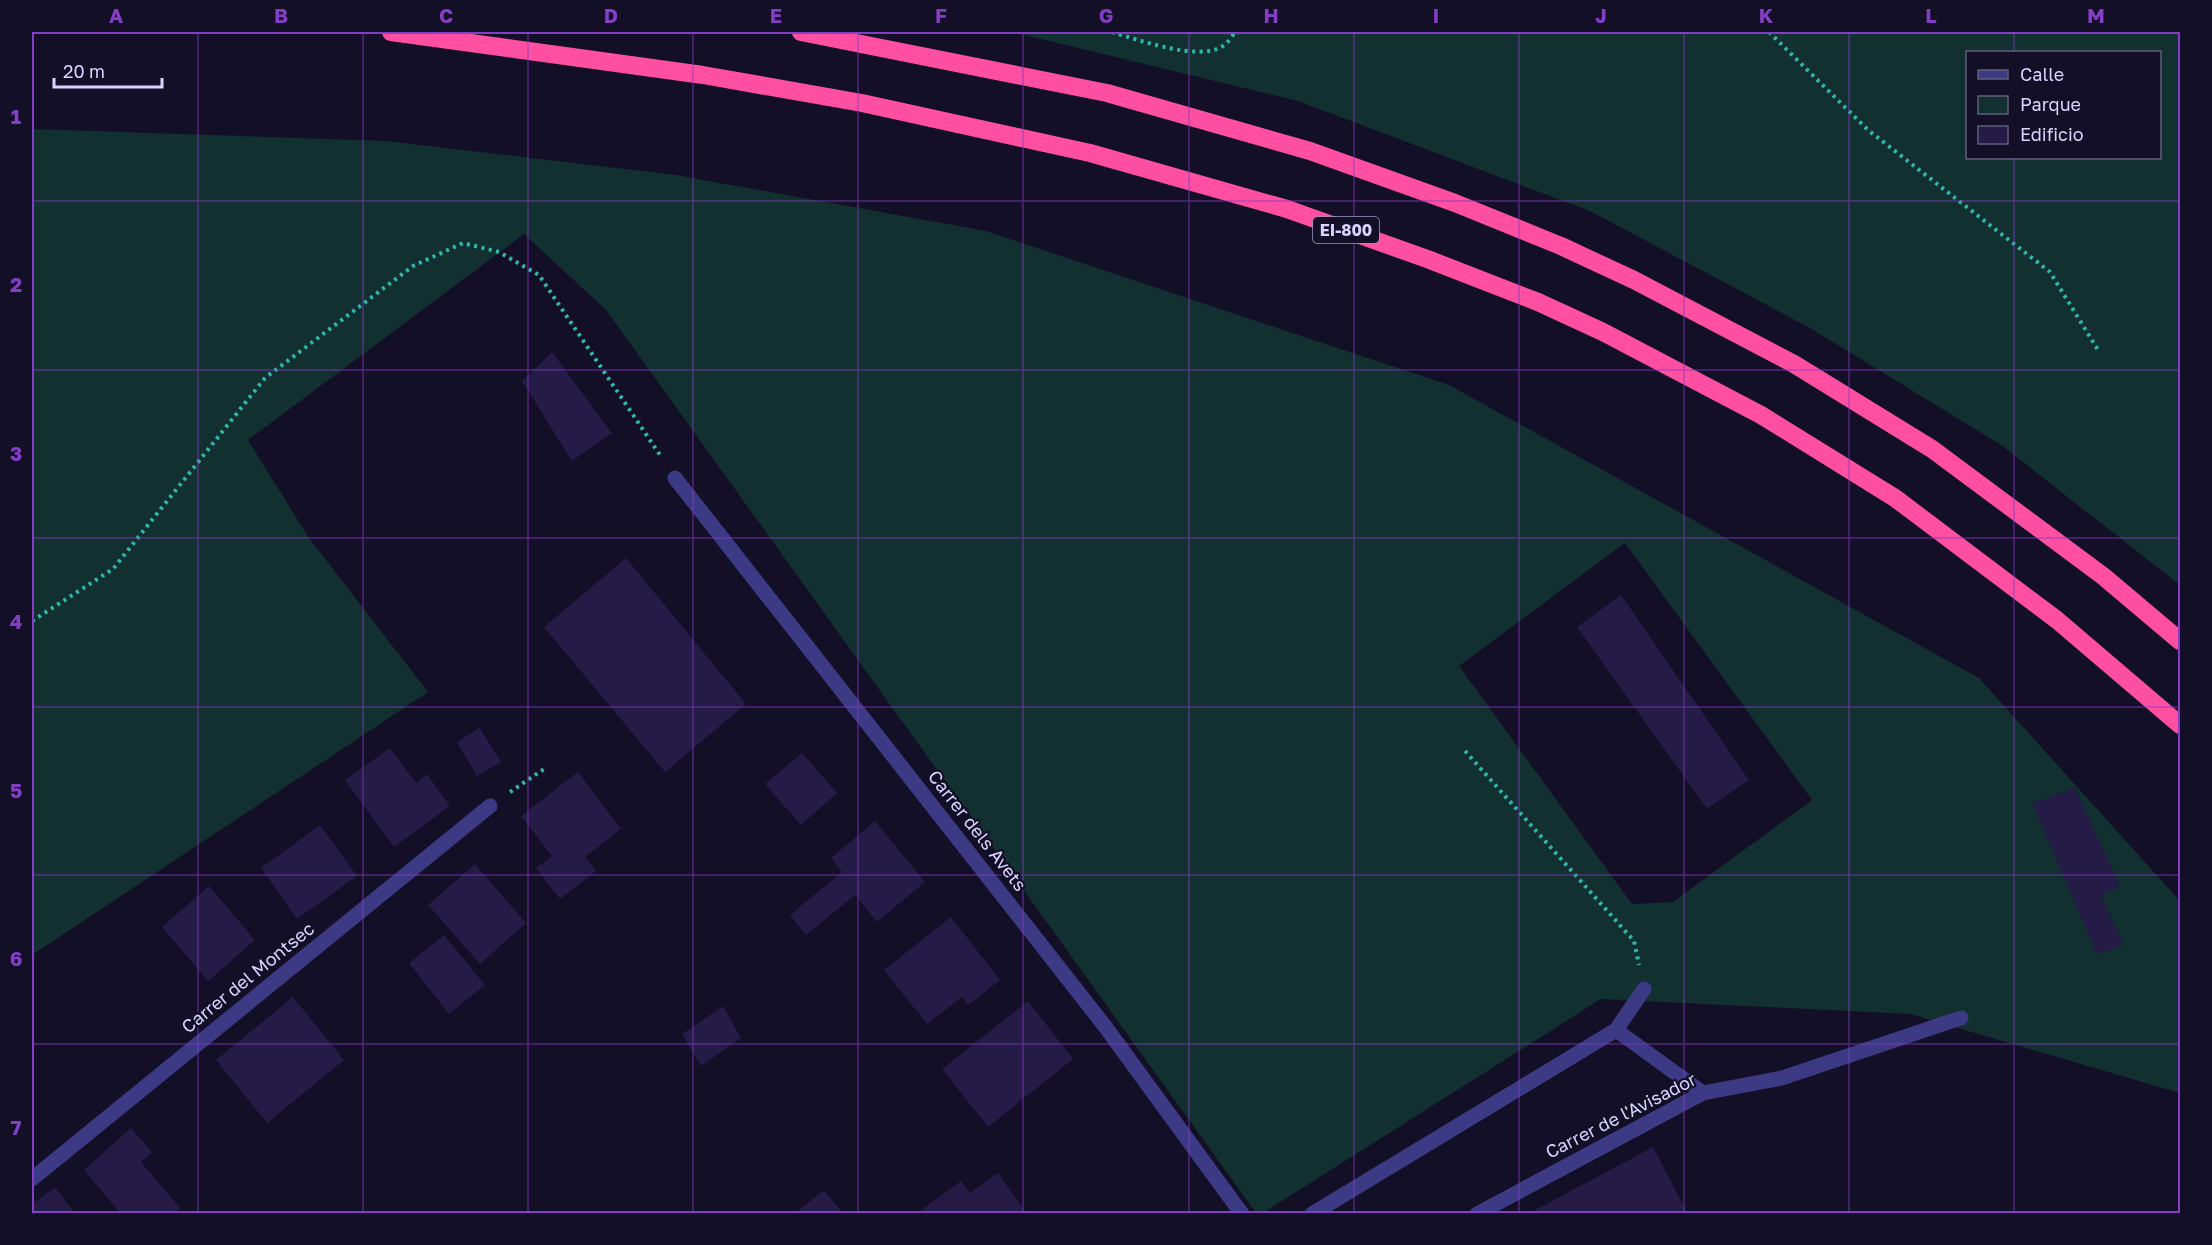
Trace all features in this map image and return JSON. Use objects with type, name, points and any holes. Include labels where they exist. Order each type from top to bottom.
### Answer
[{"type":"highway","name":"EI-800","points":[[391,32],[691,73],[862,103],[1102,157],[1287,209],[1430,260],[1538,302],[1603,332],[1761,415],[1895,498],[2057,620],[2181,724]]},
{"type":"highway","points":[[801,32],[1107,93],[1310,151],[1455,203],[1561,246],[1634,280],[1794,364],[1932,449],[2103,576],[2181,641]]},
{"type":"street","name":"Carrer dels Avets","points":[[675,478],[1104,1025],[1242,1214]]},
{"type":"street","name":"Carrer del Montsec","points":[[32,1179],[490,806]]},
{"type":"street","points":[[1312,1214],[1616,1030],[1644,989]]},
{"type":"street","name":"Carrer de l'Avisador","points":[[1477,1214],[1703,1093],[1782,1078],[1961,1018]]},
{"type":"street","points":[[1616,1030],[1703,1093]]},
{"type":"path","points":[[1112,32],[1146,42],[1203,53],[1224,46],[1235,32]]},
{"type":"path","points":[[1769,32],[1868,130],[2050,272],[2098,350]]},
{"type":"path","points":[[32,621],[113,569],[266,378],[413,266],[464,243],[499,252],[539,275],[675,478]]},
{"type":"path","points":[[1465,751],[1634,941],[1644,989]]},
{"type":"path","points":[[490,806],[544,769]]},
{"type":"green space","points":[[1012,32],[2180,32],[2180,585],[2001,445],[1810,328],[1590,211],[1298,101]]},
{"type":"green space","points":[[32,129],[386,141],[676,175],[986,231],[1449,385],[1979,678],[2180,901],[2180,1093],[1910,1014],[1601,999],[1263,1213],[1256,1213],[606,310],[524,234],[248,440],[309,538],[428,692],[32,955]],"holes":[[[1625,543],[1812,800],[1673,902],[1632,904],[1459,666]]]},
{"type":"building","points":[[552,352],[612,433],[572,461],[522,381]]},
{"type":"building","points":[[626,558],[746,704],[665,772],[544,627]]},
{"type":"building","points":[[1621,595],[1749,780],[1707,809],[1577,627]]},
{"type":"building","points":[[480,728],[501,762],[477,776],[457,742]]},
{"type":"building","points":[[390,748],[416,783],[427,774],[450,806],[394,847],[345,780]]},
{"type":"building","points":[[802,753],[837,793],[801,825],[765,784]]},
{"type":"building","points":[[578,772],[621,829],[585,857],[596,871],[560,899],[536,868],[552,856],[521,816]]},
{"type":"building","points":[[2075,788],[2120,886],[2101,896],[2124,944],[2097,954],[2032,803]]},
{"type":"building","points":[[875,821],[925,882],[877,922],[855,895],[806,935],[790,915],[842,872],[831,858]]},
{"type":"building","points":[[320,825],[357,876],[297,919],[261,868]]},
{"type":"building","points":[[475,864],[526,923],[480,964],[428,905]]},
{"type":"building","points":[[209,886],[255,940],[208,981],[162,927]]},
{"type":"building","points":[[951,917],[1000,980],[968,1005],[962,997],[927,1024],[884,970]]},
{"type":"building","points":[[444,935],[485,985],[449,1014],[409,963]]},
{"type":"building","points":[[293,997],[344,1060],[267,1123],[216,1060]]},
{"type":"building","points":[[1028,1001],[1073,1059],[988,1127],[942,1069]]},
{"type":"building","points":[[723,1006],[741,1038],[701,1066],[682,1034]]},
{"type":"building","points":[[131,1128],[152,1152],[141,1162],[180,1208],[173,1214],[121,1214],[84,1170]]},
{"type":"building","points":[[1653,1147],[1688,1214],[1528,1214]]},
{"type":"building","points":[[998,1173],[1027,1214],[916,1214],[961,1181],[970,1193]]},
{"type":"building","points":[[55,1187],[75,1214],[32,1214],[32,1204]]},
{"type":"building","points":[[824,1190],[843,1214],[794,1214]]}]
